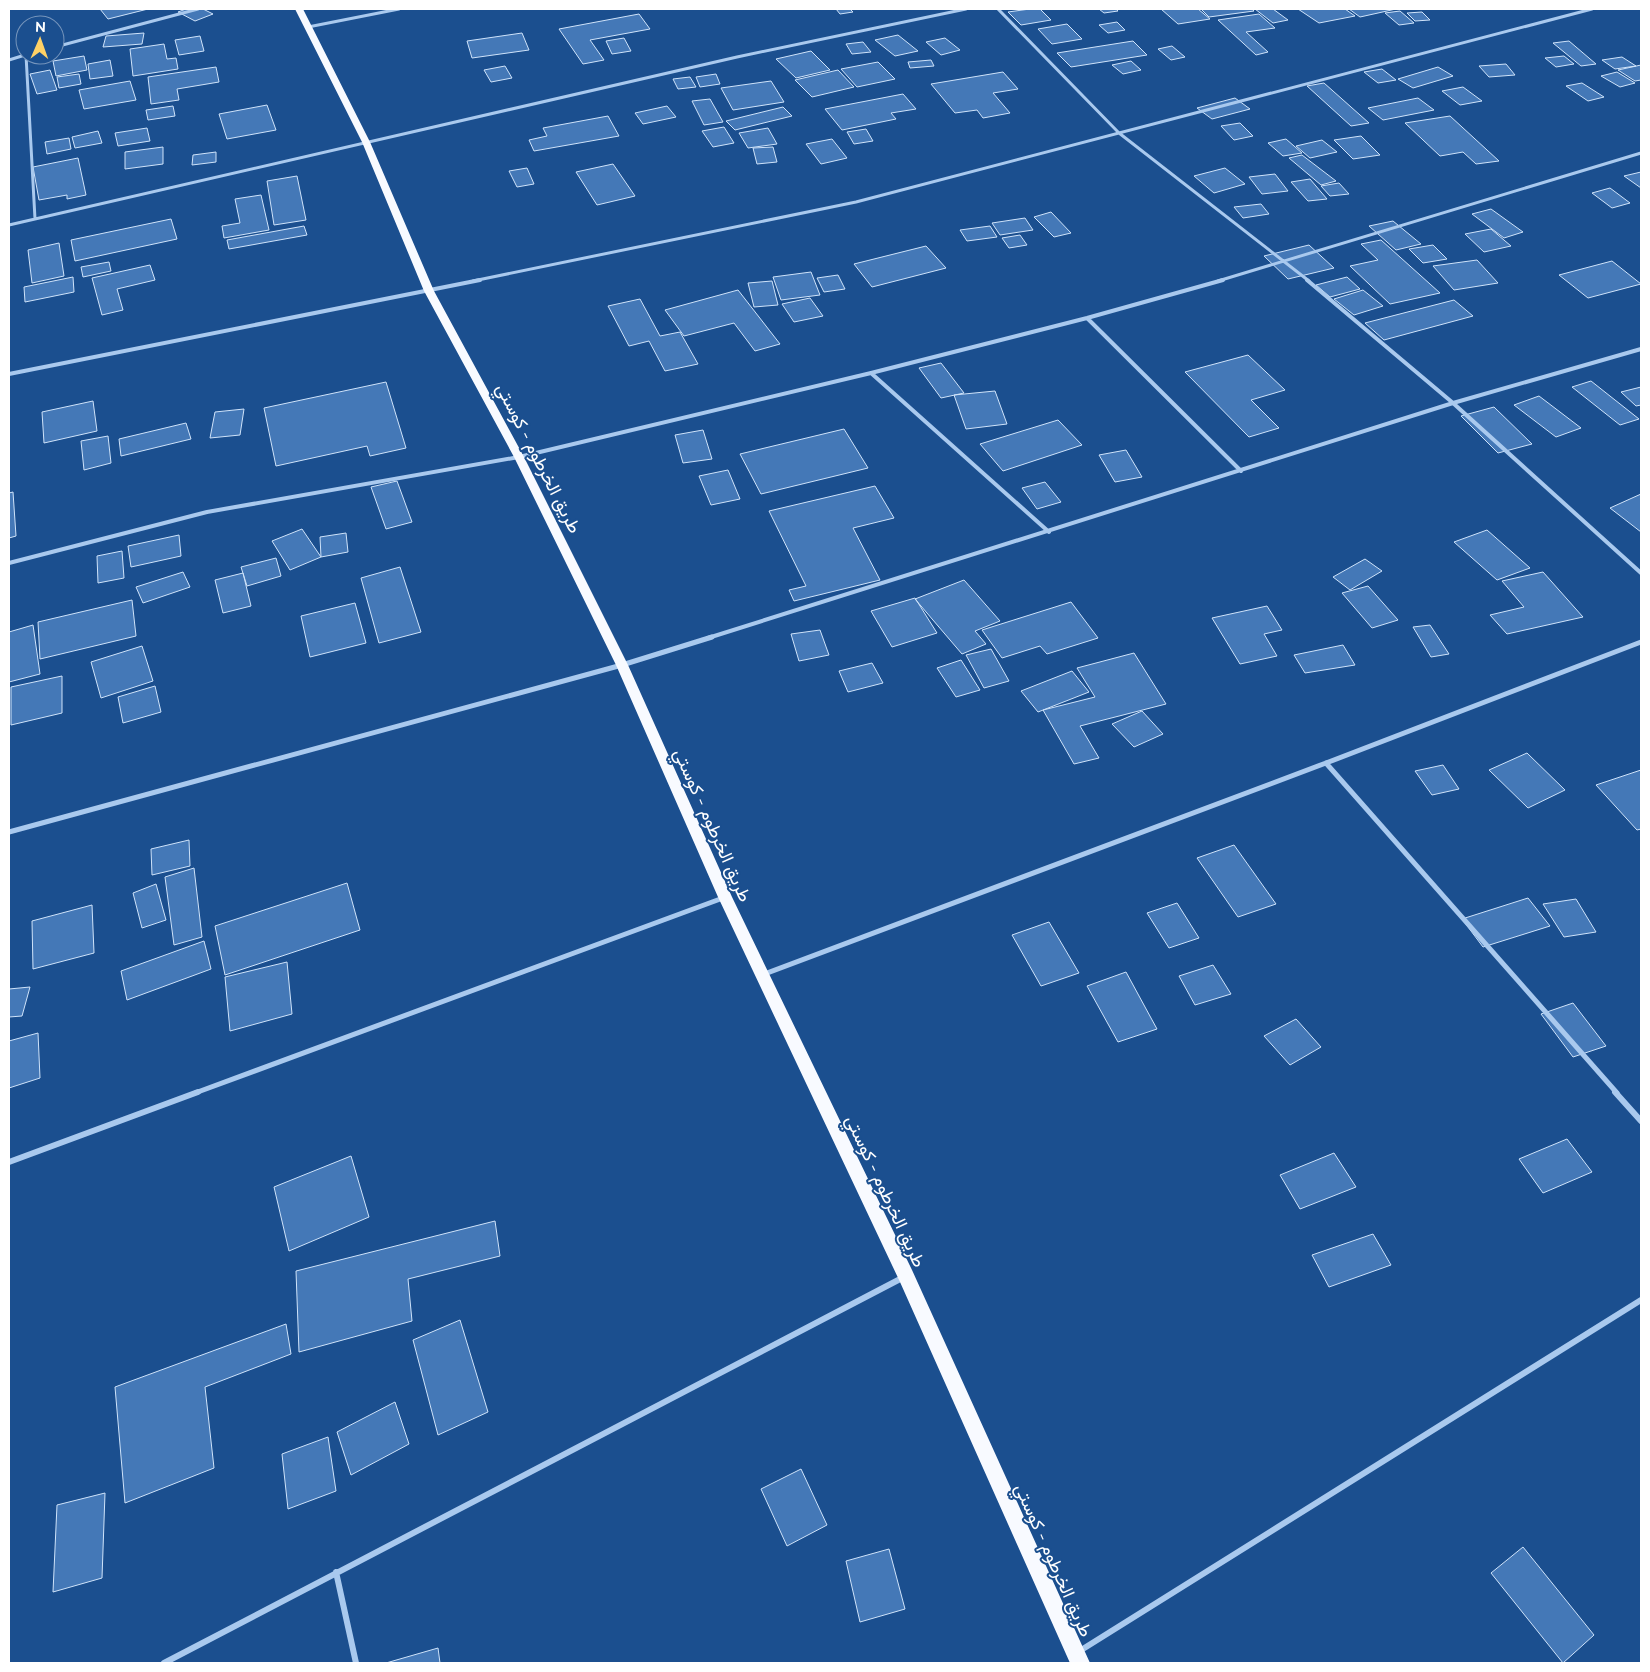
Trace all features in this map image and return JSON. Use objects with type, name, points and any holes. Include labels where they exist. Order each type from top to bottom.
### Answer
[{"type":"highway","name":"طريق الخرطوم - كوستي","points":[[299,9],[366,142],[429,290],[519,457],[622,665],[725,897],[906,1276],[1078,1658]]},
{"type":"street","points":[[65,44],[198,9]]},
{"type":"street","points":[[308,27],[399,9]]},
{"type":"street","points":[[9,226],[738,57],[966,9]]},
{"type":"street","points":[[998,9],[1119,133],[1286,262],[1453,403],[1641,573]]},
{"type":"street","points":[[9,374],[856,202],[1592,9]]},
{"type":"street","points":[[26,65],[35,219]]},
{"type":"street","points":[[9,563],[206,512],[519,457],[871,373],[1087,318],[1286,262],[1641,153]]},
{"type":"street","points":[[1087,318],[1241,471]]},
{"type":"street","points":[[9,832],[622,665],[1049,532],[1453,403],[1641,350]]},
{"type":"street","points":[[871,373],[1049,532]]},
{"type":"street","points":[[762,975],[1326,763],[1641,642]]},
{"type":"street","points":[[1326,763],[1641,1121]]},
{"type":"street","points":[[9,1162],[725,897]]},
{"type":"street","points":[[164,1663],[906,1276]]},
{"type":"street","points":[[1078,1658],[1641,1300]]},
{"type":"street","points":[[336,1572],[356,1663]]},
{"type":"building","points":[[100,9],[148,9],[108,19]]},
{"type":"building","points":[[186,9],[203,9],[213,14],[195,21],[178,12]]},
{"type":"building","points":[[836,9],[850,9],[853,12],[840,14]]},
{"type":"building","points":[[1040,9],[1051,20],[1021,25],[1008,12]]},
{"type":"building","points":[[1099,9],[1116,9],[1118,11],[1104,13]]},
{"type":"building","points":[[1161,9],[1198,9],[1210,19],[1178,24]]},
{"type":"building","points":[[1201,9],[1252,9],[1254,11],[1209,17]]},
{"type":"building","points":[[1255,9],[1273,9],[1288,20],[1273,23]]},
{"type":"building","points":[[1298,9],[1345,9],[1355,16],[1319,23]]},
{"type":"building","points":[[1349,9],[1396,9],[1360,17]]},
{"type":"building","points":[[1400,11],[1414,23],[1399,25],[1385,13]]},
{"type":"building","points":[[1422,12],[1430,20],[1415,21],[1407,13]]},
{"type":"building","points":[[639,14],[650,29],[590,40],[604,60],[583,64],[559,29]]},
{"type":"building","points":[[1259,14],[1275,28],[1246,32],[1268,52],[1256,55],[1218,20]]},
{"type":"building","points":[[1117,22],[1125,30],[1108,33],[1099,25]]},
{"type":"building","points":[[1067,24],[1082,39],[1052,44],[1038,29]]},
{"type":"building","points":[[144,33],[142,44],[103,47],[106,36]]},
{"type":"building","points":[[522,33],[529,50],[472,58],[467,41]]},
{"type":"building","points":[[898,35],[918,51],[895,56],[875,40]]},
{"type":"building","points":[[200,36],[204,51],[179,55],[175,40]]},
{"type":"building","points":[[624,38],[631,51],[612,54],[606,41]]},
{"type":"building","points":[[945,38],[960,50],[941,55],[926,42]]},
{"type":"building","points":[[1133,41],[1147,55],[1071,67],[1057,53]]},
{"type":"building","points":[[1569,41],[1596,64],[1581,66],[1553,43]]},
{"type":"building","points":[[863,42],[871,52],[852,54],[846,44]]},
{"type":"building","points":[[164,44],[167,59],[176,58],[178,69],[133,76],[130,49]]},
{"type":"building","points":[[1172,46],[1185,57],[1171,60],[1158,49]]},
{"type":"building","points":[[811,51],[830,70],[796,78],[776,59]]},
{"type":"building","points":[[84,56],[87,70],[56,76],[54,65],[65,65],[65,59]]},
{"type":"building","points":[[1564,56],[1574,64],[1556,67],[1545,58]]},
{"type":"building","points":[[1622,57],[1636,66],[1615,69],[1602,60]]},
{"type":"building","points":[[110,60],[113,76],[90,79],[88,64]]},
{"type":"building","points":[[931,60],[934,66],[910,68],[908,62]]},
{"type":"building","points":[[1131,61],[1141,70],[1123,74],[1112,65]]},
{"type":"building","points":[[878,62],[895,79],[857,87],[841,69]]},
{"type":"building","points":[[1506,64],[1515,75],[1489,77],[1479,66]]},
{"type":"building","points":[[1641,65],[1641,80],[1635,81],[1618,70]]},
{"type":"building","points":[[505,66],[512,78],[491,82],[484,70]]},
{"type":"building","points":[[216,67],[219,82],[177,89],[179,100],[151,104],[148,77]]},
{"type":"building","points":[[1438,67],[1453,76],[1413,88],[1398,79]]},
{"type":"building","points":[[1382,69],[1396,80],[1378,83],[1364,72]]},
{"type":"building","points":[[50,70],[57,90],[37,94],[30,74]]},
{"type":"building","points":[[838,70],[854,87],[812,97],[795,80]]},
{"type":"building","points":[[1003,72],[1018,89],[993,93],[1010,113],[983,118],[977,110],[955,113],[931,84]]},
{"type":"building","points":[[1617,72],[1635,83],[1620,87],[1601,76]]},
{"type":"building","points":[[79,74],[81,84],[59,88],[57,77]]},
{"type":"building","points":[[716,74],[720,84],[700,87],[696,77]]},
{"type":"building","points":[[690,77],[696,87],[678,89],[673,79]]},
{"type":"building","points":[[130,81],[136,100],[84,109],[79,90]]},
{"type":"building","points":[[771,81],[784,102],[733,110],[721,88]]},
{"type":"building","points":[[1324,83],[1369,123],[1351,126],[1307,86]]},
{"type":"building","points":[[1582,83],[1604,97],[1588,101],[1566,86]]},
{"type":"building","points":[[1463,87],[1482,101],[1460,105],[1442,91]]},
{"type":"building","points":[[903,94],[916,109],[891,113],[896,119],[842,130],[825,109]]},
{"type":"building","points":[[1235,98],[1250,109],[1212,119],[1197,108]]},
{"type":"building","points":[[1418,98],[1434,110],[1383,120],[1368,108]]},
{"type":"building","points":[[710,99],[723,122],[704,125],[692,101]]},
{"type":"building","points":[[267,105],[276,130],[227,139],[219,114]]},
{"type":"building","points":[[173,106],[175,116],[148,120],[146,110]]},
{"type":"building","points":[[667,106],[676,117],[643,124],[635,113]]},
{"type":"building","points":[[783,107],[792,116],[735,130],[726,121]]},
{"type":"building","points":[[608,116],[619,136],[534,151],[529,140],[547,136],[543,128]]},
{"type":"building","points":[[1450,116],[1499,161],[1476,164],[1463,152],[1440,156],[1405,123]]},
{"type":"building","points":[[1240,123],[1253,136],[1234,140],[1221,126]]},
{"type":"building","points":[[724,127],[734,143],[713,147],[702,131]]},
{"type":"building","points":[[147,128],[150,141],[118,146],[115,133]]},
{"type":"building","points":[[768,128],[777,144],[748,148],[739,133]]},
{"type":"building","points":[[866,129],[873,141],[854,144],[847,132]]},
{"type":"building","points":[[98,131],[102,143],[75,148],[72,137]]},
{"type":"building","points":[[1361,136],[1380,155],[1353,159],[1334,140]]},
{"type":"building","points":[[69,138],[71,149],[47,154],[45,142]]},
{"type":"building","points":[[832,139],[847,158],[821,164],[806,144]]},
{"type":"building","points":[[1286,139],[1302,153],[1283,156],[1268,143]]},
{"type":"building","points":[[1322,140],[1337,152],[1310,158],[1296,146]]},
{"type":"building","points":[[163,147],[163,164],[125,169],[125,152]]},
{"type":"building","points":[[773,147],[777,162],[757,164],[753,148]]},
{"type":"building","points":[[216,152],[216,162],[192,165],[193,155]]},
{"type":"building","points":[[1302,155],[1336,181],[1321,185],[1289,158]]},
{"type":"building","points":[[78,158],[86,195],[67,199],[67,195],[39,200],[33,167]]},
{"type":"building","points":[[613,164],[635,196],[597,205],[576,172]]},
{"type":"building","points":[[527,168],[534,184],[517,187],[509,171]]},
{"type":"building","points":[[1225,168],[1245,184],[1214,193],[1194,176]]},
{"type":"building","points":[[1641,172],[1641,188],[1624,176]]},
{"type":"building","points":[[1275,174],[1288,191],[1262,194],[1249,177]]},
{"type":"building","points":[[297,176],[306,220],[274,225],[267,181]]},
{"type":"building","points":[[1310,179],[1327,199],[1308,201],[1291,182]]},
{"type":"building","points":[[1339,183],[1349,194],[1330,196],[1321,186]]},
{"type":"building","points":[[1610,188],[1630,203],[1612,208],[1592,193]]},
{"type":"building","points":[[261,195],[269,230],[224,238],[222,226],[240,223],[235,199]]},
{"type":"building","points":[[1261,204],[1269,214],[1243,218],[1234,207]]},
{"type":"building","points":[[1491,209],[1523,232],[1504,238],[1472,214]]},
{"type":"building","points":[[1051,212],[1071,233],[1054,237],[1034,217]]},
{"type":"building","points":[[1025,218],[1033,230],[1000,235],[992,223]]},
{"type":"building","points":[[171,219],[177,239],[75,261],[71,240]]},
{"type":"building","points":[[1393,221],[1421,244],[1396,250],[1369,226]]},
{"type":"building","points":[[304,226],[307,235],[229,249],[227,240]]},
{"type":"building","points":[[990,226],[997,237],[967,241],[960,230]]},
{"type":"building","points":[[1491,229],[1511,246],[1484,252],[1465,234]]},
{"type":"building","points":[[1020,235],[1027,245],[1009,248],[1002,238]]},
{"type":"building","points":[[1381,240],[1440,293],[1390,304],[1350,266],[1378,260],[1361,244]]},
{"type":"building","points":[[59,243],[64,276],[32,283],[28,250]]},
{"type":"building","points":[[1309,245],[1334,268],[1288,279],[1264,256]]},
{"type":"building","points":[[1433,245],[1447,259],[1423,263],[1409,249]]},
{"type":"building","points":[[926,246],[946,268],[872,287],[854,264]]},
{"type":"building","points":[[1477,260],[1498,283],[1454,290],[1433,266]]},
{"type":"building","points":[[1612,261],[1641,284],[1588,298],[1559,275]]},
{"type":"building","points":[[109,262],[111,271],[83,277],[81,267]]},
{"type":"building","points":[[150,265],[155,280],[117,289],[123,310],[102,315],[92,278]]},
{"type":"building","points":[[811,272],[820,295],[781,300],[773,277]]},
{"type":"building","points":[[838,275],[845,289],[824,292],[817,278]]},
{"type":"building","points":[[73,277],[74,292],[25,302],[24,287]]},
{"type":"building","points":[[1347,277],[1360,289],[1330,297],[1316,285]]},
{"type":"building","points":[[772,281],[778,305],[754,307],[748,283]]},
{"type":"building","points":[[738,290],[780,344],[755,351],[734,323],[684,336],[665,310]]},
{"type":"building","points":[[1363,290],[1383,306],[1354,315],[1334,299]]},
{"type":"building","points":[[810,298],[823,316],[794,322],[782,304]]},
{"type":"building","points":[[640,299],[660,336],[680,332],[698,364],[665,371],[649,341],[629,346],[608,306]]},
{"type":"building","points":[[1454,300],[1473,316],[1384,340],[1365,323]]},
{"type":"building","points":[[1248,355],[1285,390],[1251,400],[1279,428],[1249,437],[1185,372]]},
{"type":"building","points":[[941,363],[964,393],[941,398],[919,368]]},
{"type":"building","points":[[1591,381],[1639,419],[1620,425],[1572,387]]},
{"type":"building","points":[[386,382],[406,448],[370,456],[367,446],[276,466],[264,408]]},
{"type":"building","points":[[1641,387],[1641,405],[1636,406],[1621,392]]},
{"type":"building","points":[[995,391],[1007,424],[966,429],[954,395]]},
{"type":"building","points":[[1539,396],[1581,428],[1556,437],[1514,405]]},
{"type":"building","points":[[93,401],[97,431],[44,443],[42,412]]},
{"type":"building","points":[[1494,407],[1532,444],[1498,453],[1461,416]]},
{"type":"building","points":[[244,409],[240,435],[210,438],[215,412]]},
{"type":"building","points":[[1058,420],[1082,445],[1003,471],[980,444]]},
{"type":"building","points":[[186,423],[191,439],[121,456],[119,439]]},
{"type":"building","points":[[844,429],[868,468],[761,494],[740,454]]},
{"type":"building","points":[[703,430],[712,459],[683,463],[675,435]]},
{"type":"building","points":[[108,436],[111,463],[84,470],[81,441]]},
{"type":"building","points":[[1126,450],[1142,477],[1115,482],[1099,455]]},
{"type":"building","points":[[728,470],[740,499],[711,505],[699,476]]},
{"type":"building","points":[[397,481],[412,522],[386,529],[371,487]]},
{"type":"building","points":[[1045,482],[1061,502],[1037,509],[1022,488]]},
{"type":"building","points":[[875,486],[894,518],[853,528],[880,580],[794,601],[789,590],[806,586],[769,511]]},
{"type":"building","points":[[13,492],[16,536],[9,538],[9,493]]},
{"type":"building","points":[[1641,494],[1641,532],[1610,508]]},
{"type":"building","points":[[302,529],[321,557],[290,570],[272,541]]},
{"type":"building","points":[[1487,530],[1530,568],[1497,580],[1454,542]]},
{"type":"building","points":[[346,533],[348,552],[321,557],[320,537]]},
{"type":"building","points":[[179,535],[181,556],[131,567],[128,546]]},
{"type":"building","points":[[122,551],[124,578],[98,583],[97,556]]},
{"type":"building","points":[[276,558],[281,576],[247,586],[241,567]]},
{"type":"building","points":[[1365,559],[1382,571],[1350,590],[1333,577]]},
{"type":"building","points":[[400,567],[421,632],[379,643],[361,578]]},
{"type":"building","points":[[183,572],[190,587],[143,603],[136,587]]},
{"type":"building","points":[[1543,572],[1583,617],[1507,634],[1490,615],[1524,607],[1502,581]]},
{"type":"building","points":[[243,573],[251,606],[223,613],[215,580]]},
{"type":"building","points":[[964,580],[1000,621],[975,631],[986,644],[962,654],[915,599]]},
{"type":"building","points":[[1368,586],[1398,620],[1372,628],[1342,593]]},
{"type":"building","points":[[915,598],[937,633],[892,647],[871,611]]},
{"type":"building","points":[[132,600],[136,636],[40,659],[38,622]]},
{"type":"building","points":[[1071,602],[1098,638],[1047,654],[1040,646],[1002,658],[982,630]]},
{"type":"building","points":[[355,603],[366,643],[310,657],[301,616]]},
{"type":"building","points":[[1267,606],[1282,630],[1264,634],[1277,656],[1240,664],[1212,618]]},
{"type":"building","points":[[33,625],[40,674],[9,682],[9,632]]},
{"type":"building","points":[[1430,625],[1449,654],[1431,657],[1413,627]]},
{"type":"building","points":[[820,630],[829,655],[799,661],[791,634]]},
{"type":"building","points":[[1343,645],[1355,665],[1305,673],[1294,655]]},
{"type":"building","points":[[142,646],[153,681],[101,698],[91,662]]},
{"type":"building","points":[[991,649],[1009,681],[984,688],[966,655]]},
{"type":"building","points":[[1134,653],[1166,704],[1080,726],[1099,758],[1074,764],[1043,710],[1095,697],[1077,668]]},
{"type":"building","points":[[961,660],[980,690],[956,697],[937,668]]},
{"type":"building","points":[[872,663],[883,683],[848,692],[839,671]]},
{"type":"building","points":[[1072,671],[1089,692],[1038,712],[1021,691]]},
{"type":"building","points":[[62,676],[62,713],[11,725],[11,687]]},
{"type":"building","points":[[155,686],[161,712],[123,723],[118,697]]},
{"type":"building","points":[[1142,711],[1163,734],[1134,747],[1112,724]]},
{"type":"building","points":[[1527,753],[1565,790],[1528,808],[1489,770]]},
{"type":"building","points":[[1443,765],[1459,789],[1432,795],[1415,771]]},
{"type":"building","points":[[1641,770],[1641,829],[1637,830],[1596,785]]},
{"type":"building","points":[[189,840],[190,866],[152,875],[151,849]]},
{"type":"building","points":[[1234,845],[1276,904],[1238,917],[1197,858]]},
{"type":"building","points":[[194,868],[202,937],[174,945],[165,877]]},
{"type":"building","points":[[347,883],[360,930],[225,975],[215,926]]},
{"type":"building","points":[[156,884],[166,920],[142,928],[133,893]]},
{"type":"building","points":[[1528,898],[1550,926],[1483,947],[1462,919]]},
{"type":"building","points":[[1576,899],[1596,932],[1564,937],[1543,904]]},
{"type":"building","points":[[1177,903],[1199,938],[1169,948],[1147,913]]},
{"type":"building","points":[[92,905],[94,953],[33,969],[32,921]]},
{"type":"building","points":[[1049,922],[1079,973],[1041,986],[1012,935]]},
{"type":"building","points":[[204,941],[211,969],[127,1000],[121,971]]},
{"type":"building","points":[[287,962],[292,1014],[230,1031],[225,977]]},
{"type":"building","points":[[1213,965],[1231,994],[1195,1005],[1179,976]]},
{"type":"building","points":[[1126,972],[1157,1029],[1118,1042],[1087,986]]},
{"type":"building","points":[[30,987],[22,1016],[9,1017],[9,989]]},
{"type":"building","points":[[1573,1003],[1606,1046],[1573,1057],[1541,1014]]},
{"type":"building","points":[[1296,1019],[1321,1047],[1290,1065],[1264,1036]]},
{"type":"building","points":[[38,1033],[40,1078],[9,1088],[9,1041]]},
{"type":"building","points":[[1567,1139],[1592,1172],[1543,1193],[1519,1159]]},
{"type":"building","points":[[1334,1153],[1356,1187],[1300,1209],[1280,1175]]},
{"type":"building","points":[[351,1156],[369,1217],[289,1251],[274,1187]]},
{"type":"building","points":[[495,1221],[500,1256],[408,1279],[412,1321],[299,1352],[296,1271]]},
{"type":"building","points":[[1373,1234],[1391,1265],[1329,1287],[1312,1255]]},
{"type":"building","points":[[460,1320],[488,1412],[438,1435],[413,1340]]},
{"type":"building","points":[[286,1324],[291,1354],[205,1387],[214,1468],[125,1503],[115,1387]]},
{"type":"building","points":[[395,1402],[409,1444],[351,1475],[337,1432]]},
{"type":"building","points":[[328,1437],[336,1491],[288,1509],[282,1454]]},
{"type":"building","points":[[801,1469],[827,1525],[787,1546],[761,1489]]},
{"type":"building","points":[[105,1493],[102,1578],[53,1592],[57,1505]]},
{"type":"building","points":[[1523,1547],[1594,1635],[1563,1663],[1491,1573]]},
{"type":"building","points":[[889,1549],[905,1609],[860,1622],[846,1561]]},
{"type":"building","points":[[438,1648],[440,1663],[386,1663]]}]
